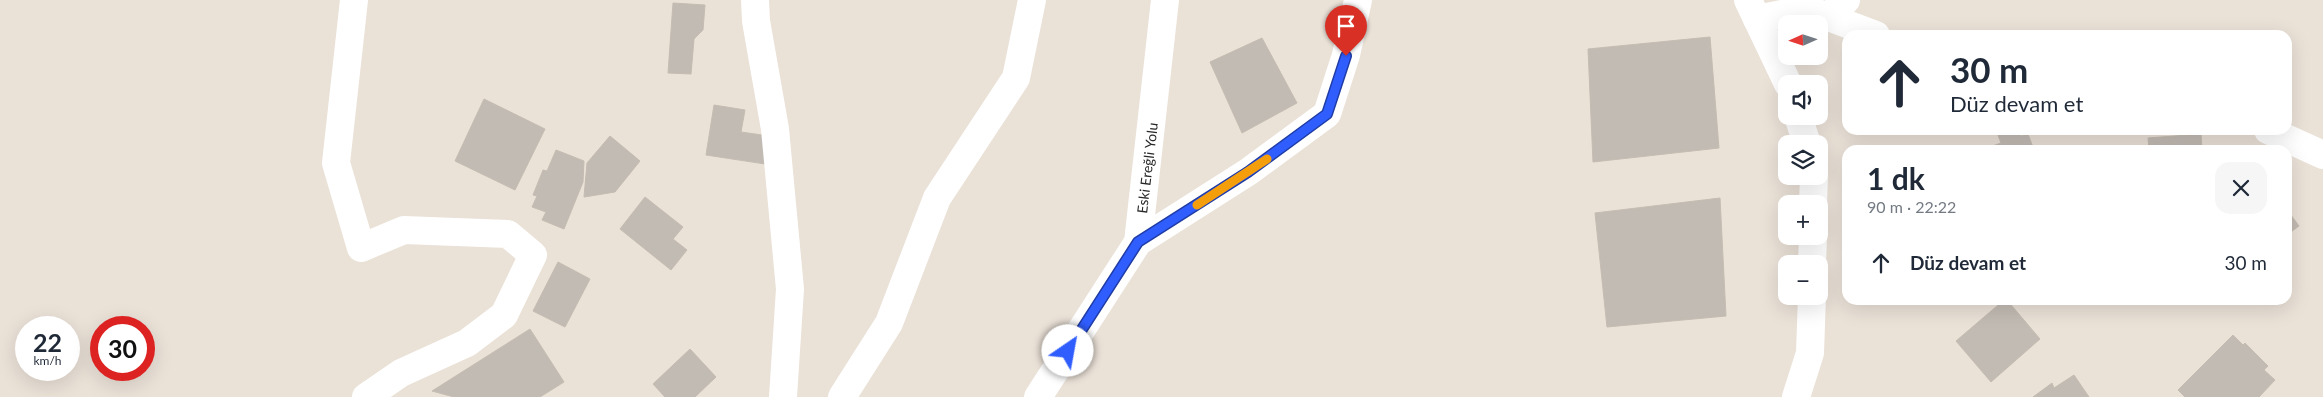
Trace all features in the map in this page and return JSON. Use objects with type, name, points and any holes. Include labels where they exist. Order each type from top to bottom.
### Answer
[{"type":"street","points":[[354,0],[336,163],[361,248],[404,230],[508,234],[533,255],[504,314],[467,343],[401,374],[366,397]]},
{"type":"street","points":[[842,397],[889,323],[938,198],[1016,78],[1032,0]]},
{"type":"street","name":"Eski Ereğli Yolu","points":[[1038,397],[1138,242],[1165,0]]},
{"type":"street","points":[[1138,242],[1248,172],[1327,114],[1346,56],[1358,0]]},
{"type":"street","points":[[758,7],[775,129],[790,289],[783,397]]},
{"type":"street","points":[[1784,75],[1752,9],[1837,9],[1868,30]]},
{"type":"street","points":[[2279,135],[2323,155]]},
{"type":"street","points":[[1796,397],[1810,353],[1812,305]]},
{"type":"building","points":[[673,3],[705,5],[703,30],[694,39],[691,74],[668,73]]},
{"type":"building","points":[[1710,37],[1719,148],[1593,162],[1588,49]]},
{"type":"building","points":[[1262,38],[1297,103],[1242,133],[1210,62]]},
{"type":"building","points":[[484,99],[545,129],[515,190],[455,161]]},
{"type":"building","points":[[714,105],[745,110],[741,132],[769,136],[765,164],[706,155]]},
{"type":"building","points":[[1998,135],[2028,135],[2032,145],[1995,145],[2001,143]]},
{"type":"building","points":[[2201,135],[2202,145],[2149,145],[2148,138]]},
{"type":"building","points":[[610,136],[640,161],[615,192],[584,197],[587,163]]},
{"type":"building","points":[[556,150],[584,161],[583,182],[564,229],[542,220],[546,212],[532,207],[537,196],[533,195],[543,170],[547,171]]},
{"type":"building","points":[[645,197],[683,227],[673,239],[687,250],[671,270],[620,229]]},
{"type":"building","points":[[1720,198],[1726,316],[1607,327],[1595,213]]},
{"type":"building","points":[[2292,216],[2299,226],[2292,231]]},
{"type":"building","points":[[558,262],[590,279],[565,327],[533,311]]},
{"type":"building","points":[[1998,305],[2011,305],[2040,339],[1991,382],[1956,341]]},
{"type":"building","points":[[530,329],[564,382],[540,397],[454,397],[432,391]]},
{"type":"building","points":[[2233,335],[2243,345],[2245,343],[2268,366],[2264,370],[2275,380],[2259,397],[2185,397],[2178,390]]},
{"type":"building","points":[[690,349],[716,377],[695,397],[665,397],[653,384]]},
{"type":"building","points":[[2074,375],[2089,397],[2033,397],[2052,383],[2054,388]]},
{"type":"slow traffic","points":[[1197,205],[1267,159]]},
{"type":"route","points":[[1068,351],[1138,242],[1248,172],[1327,114],[1346,56]]}]
